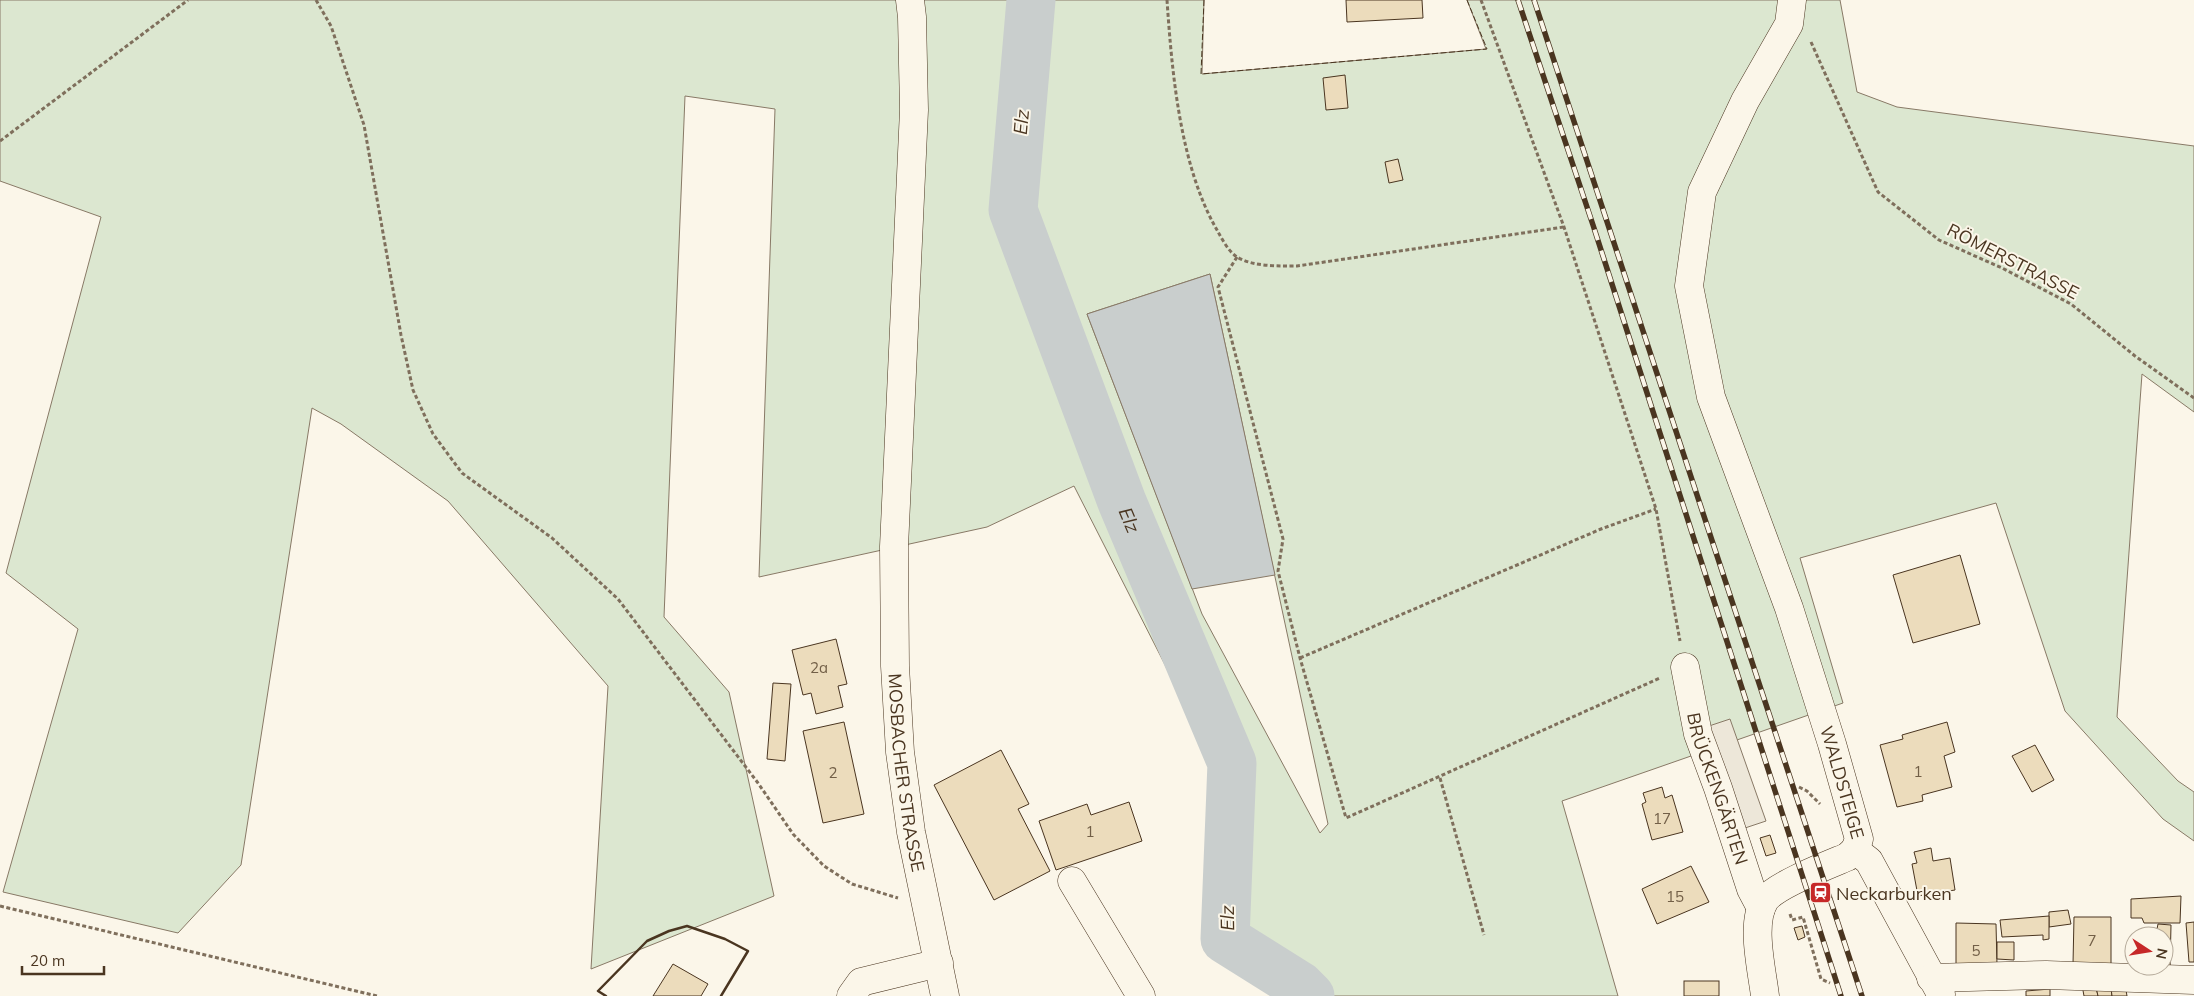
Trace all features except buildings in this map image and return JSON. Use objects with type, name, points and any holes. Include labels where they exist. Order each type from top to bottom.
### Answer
[{"type":"street","name":"MOSBACHER STRASSE","points":[[910,0],[914,110],[894,547],[895,666],[900,752],[911,832],[945,996]]},
{"type":"street","name":"WALDSTEIGE","points":[[1790,12],[1702,192],[1689,286],[1711,397],[1789,608],[1832,744],[1859,839],[1856,850],[1869,861],[1937,987]]},
{"type":"street","name":"BRÜCKENGÄRTEN","points":[[1685,667],[1698,734],[1751,889],[1761,908]]},
{"type":"street","points":[[1765,996],[1757,928],[1761,908],[1766,899],[1779,889],[1847,857],[1856,850]]},
{"type":"street","points":[[1072,881],[1141,996]]},
{"type":"street","points":[[851,996],[861,982],[939,963]]},
{"type":"street","points":[[1937,987],[2046,975],[2194,980]]},
{"type":"path","points":[[0,140],[188,0]]},
{"type":"path","points":[[316,0],[331,26],[364,125],[401,334],[413,390],[433,434],[462,473],[552,538],[618,599],[758,783],[793,834],[824,866],[852,884],[927,908]]},
{"type":"path","points":[[1167,0],[1172,63],[1191,172],[1206,211],[1224,243],[1237,257],[1268,266],[1298,266],[1564,227]]},
{"type":"path","points":[[1237,257],[1218,287],[1283,539],[1278,571],[1300,658],[1346,818],[1440,778],[1685,667],[1656,509],[1564,227],[1481,0]]},
{"type":"path","name":"RÖMERSTRASSE","points":[[1790,12],[1811,42],[1878,192],[1939,240],[2002,268],[2071,304],[2135,356],[2194,398]]},
{"type":"path","points":[[1300,658],[1601,529],[1656,509]]},
{"type":"path","points":[[1440,778],[1484,934]]},
{"type":"path","points":[[0,906],[377,996]]},
{"type":"path","points":[[1802,917],[1821,979],[1830,984]]},
{"type":"green space","points":[[0,0],[1204,0],[1202,74],[1486,49],[1467,0],[1840,0],[1857,92],[1897,107],[2194,146],[2194,412],[2142,374],[2117,717],[2178,781],[2194,792],[2194,841],[2163,819],[2065,711],[1996,503],[1800,558],[1843,703],[1562,801],[1618,996],[1280,996],[1224,921],[1214,761],[1074,486],[987,527],[759,577],[775,109],[685,96],[664,617],[729,692],[774,896],[591,969],[608,686],[448,501],[341,424],[312,408],[241,865],[178,933],[3,892],[78,629],[6,573],[101,217],[0,181]],"holes":[[[1210,274],[1328,824],[1320,833],[1202,614],[1087,314]]]},
{"type":"shaded area","points":[[1210,274],[1275,575],[1192,589],[1087,314]]},
{"type":"shaded area","points":[[1730,719],[1766,821],[1742,829],[1706,727]]},
{"type":"waterway","name":"Elz","points":[[1031,0],[1013,210],[1122,502],[1232,763],[1225,939],[1300,986],[1310,996]]},
{"type":"railway","points":[[1518,0],[1593,225],[1841,996]]},
{"type":"railway","points":[[1534,0],[1862,996]]},
{"type":"fence","points":[[1204,0],[1201,74],[1487,49],[1467,0]]},
{"type":"wall","points":[[606,996],[598,991],[647,941],[669,931],[687,926],[725,939],[748,951],[721,996]]},
{"type":"place","name":"Neckarburken","points":[[1820,893]]}]
